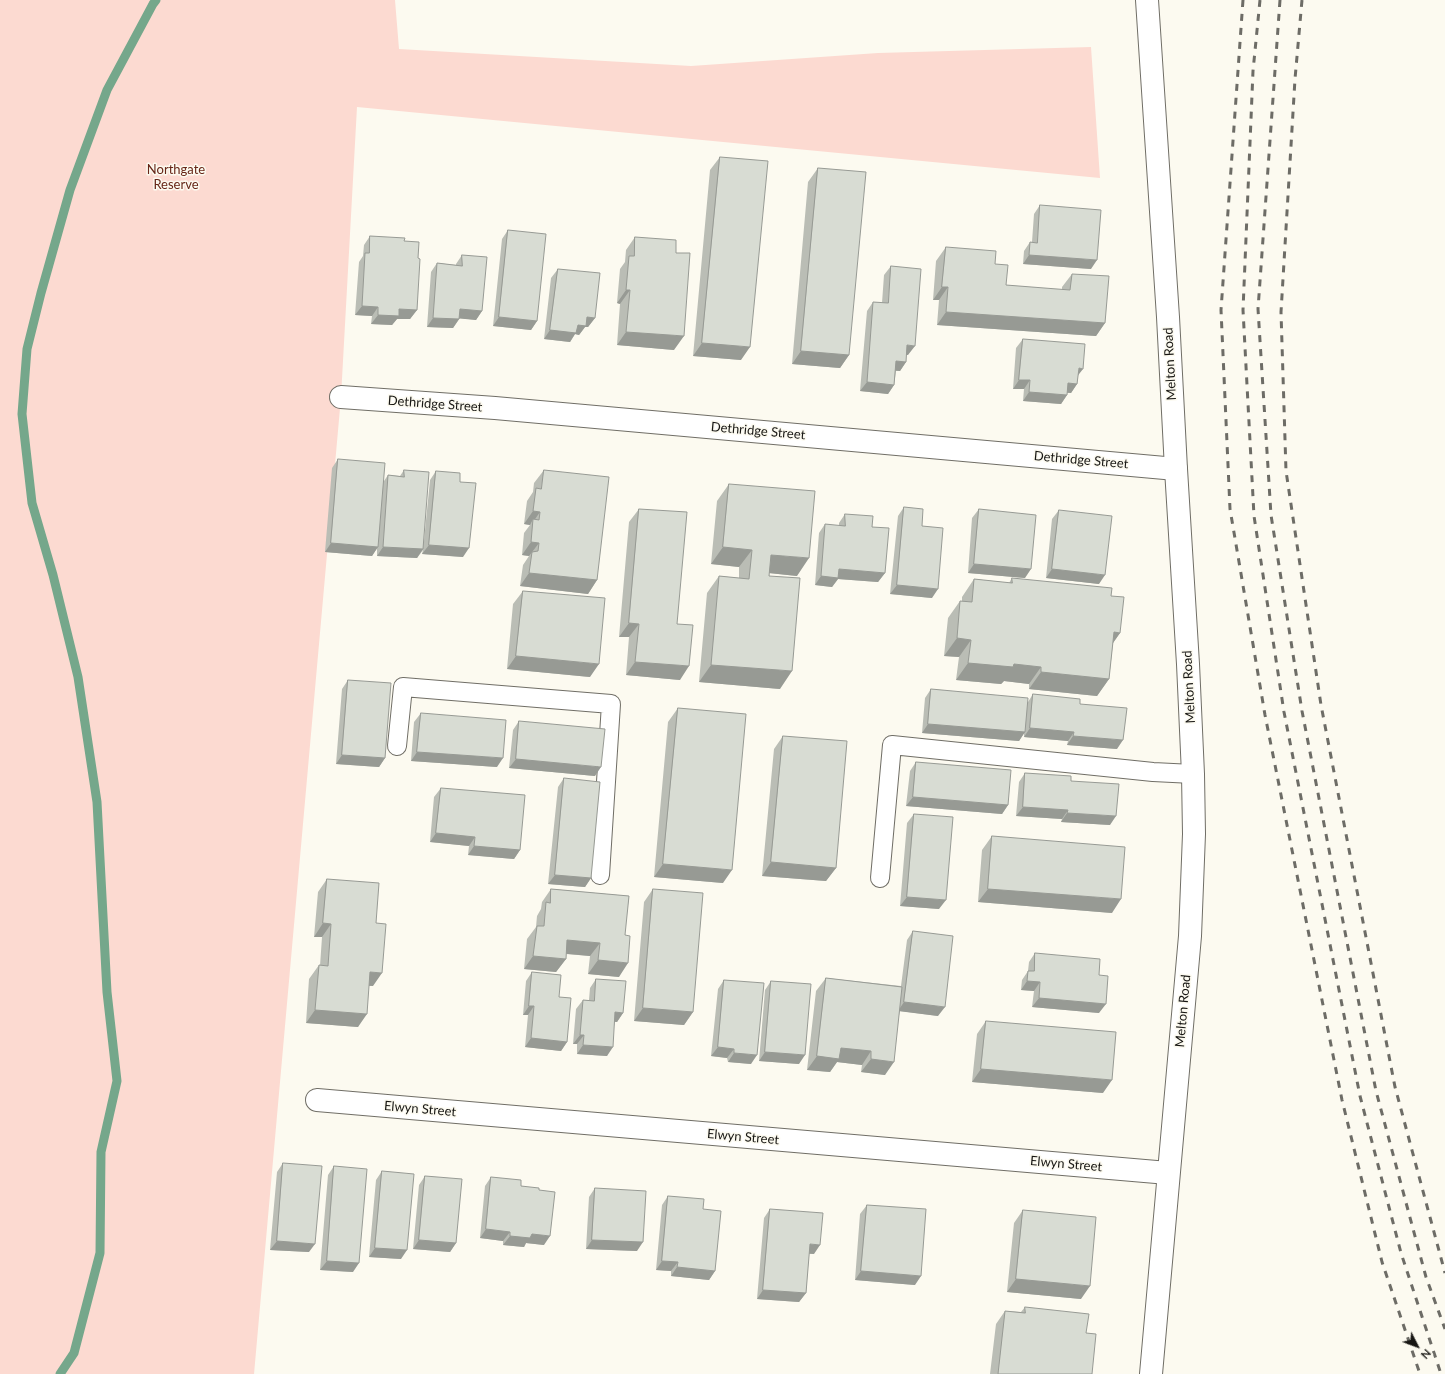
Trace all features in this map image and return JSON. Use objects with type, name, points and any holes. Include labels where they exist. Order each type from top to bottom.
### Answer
[{"type":"street","name":"Melton Road","points":[[1147,0],[1168,317],[1188,664],[1194,834],[1190,936],[1151,1374]]},
{"type":"street","name":"Dethridge Street","points":[[341,397],[495,408],[1176,469]]},
{"type":"street","name":"Elwyn Street","points":[[318,1100],[1168,1174]]},
{"type":"lane","points":[[397,746],[403,687],[611,704],[600,875]]},
{"type":"lane","points":[[880,878],[892,745],[1153,772],[1193,774]]},
{"type":"green space","name":"Northgate Reserve","points":[[0,0],[395,0],[399,49],[691,66],[878,53],[1091,47],[1100,178],[357,107],[341,397],[254,1374],[0,1374]]},
{"type":"building","points":[[720,157],[768,161],[750,347],[702,343]]},
{"type":"building","points":[[818,168],[866,172],[849,355],[801,351]]},
{"type":"building","points":[[1040,205],[1101,210],[1097,260],[1029,255],[1030,242],[1037,243]]},
{"type":"building","points":[[508,230],[546,234],[537,321],[499,317]]},
{"type":"building","points":[[370,236],[405,238],[404,241],[419,242],[418,258],[420,259],[417,310],[399,309],[399,316],[378,315],[378,307],[362,306],[365,253],[369,253]]},
{"type":"building","points":[[635,237],[676,240],[676,253],[690,253],[684,336],[626,332],[630,290],[626,290],[629,256],[634,256]]},
{"type":"building","points":[[946,247],[996,251],[995,264],[1008,265],[1006,285],[1070,290],[1072,274],[1109,276],[1105,323],[946,312],[948,287],[942,287]]},
{"type":"building","points":[[462,255],[487,257],[482,311],[460,309],[459,319],[433,318],[437,263],[462,266]]},
{"type":"building","points":[[891,266],[921,269],[915,346],[907,345],[906,362],[896,361],[894,385],[867,382],[873,302],[888,303]]},
{"type":"building","points":[[558,269],[600,273],[595,318],[587,317],[586,326],[578,325],[576,333],[550,330]]},
{"type":"building","points":[[1023,339],[1085,344],[1083,369],[1079,368],[1077,384],[1068,383],[1067,395],[1029,392],[1030,380],[1019,380]]},
{"type":"building","points":[[338,459],[385,463],[378,547],[331,543]]},
{"type":"building","points":[[404,470],[429,472],[423,549],[383,547],[388,475],[404,477]]},
{"type":"building","points":[[544,470],[609,477],[597,580],[529,573],[532,552],[538,551],[539,543],[531,542],[533,519],[539,520],[540,512],[533,511],[536,488],[541,489]]},
{"type":"building","points":[[436,471],[460,473],[460,482],[476,483],[469,548],[429,545]]},
{"type":"building","points":[[729,484],[815,491],[809,558],[771,555],[769,576],[800,578],[792,671],[711,665],[719,576],[749,579],[752,550],[723,547]]},
{"type":"building","points":[[904,507],[923,509],[922,526],[943,528],[938,589],[897,585]]},
{"type":"building","points":[[639,509],[687,512],[677,624],[693,625],[689,666],[635,662],[639,624],[629,623]]},
{"type":"building","points":[[979,509],[1036,515],[1031,569],[974,564]]},
{"type":"building","points":[[1059,510],[1112,516],[1105,575],[1052,569]]},
{"type":"building","points":[[845,514],[873,516],[872,527],[889,528],[885,573],[839,569],[838,578],[821,576],[825,524],[845,526]]},
{"type":"building","points":[[1012,578],[1112,588],[1111,596],[1124,597],[1120,633],[1114,632],[1109,679],[1041,672],[1041,667],[1014,664],[1013,667],[968,663],[971,640],[957,638],[960,601],[972,602],[974,579],[1012,583]]},
{"type":"building","points":[[523,591],[605,598],[599,664],[516,656]]},
{"type":"building","points":[[348,680],[391,683],[385,758],[342,755]]},
{"type":"building","points":[[931,689],[1028,698],[1025,732],[928,724]]},
{"type":"building","points":[[1033,694],[1080,699],[1080,704],[1127,708],[1123,740],[1073,736],[1074,732],[1030,728]]},
{"type":"building","points":[[678,708],[746,714],[732,870],[663,864]]},
{"type":"building","points":[[421,713],[506,720],[503,758],[417,752]]},
{"type":"building","points":[[519,721],[605,729],[601,767],[516,759]]},
{"type":"building","points":[[783,736],[847,741],[836,868],[771,862]]},
{"type":"building","points":[[916,762],[1011,770],[1008,805],[913,797]]},
{"type":"building","points":[[1025,773],[1071,776],[1071,781],[1119,784],[1116,816],[1067,813],[1068,810],[1023,807]]},
{"type":"building","points":[[564,778],[600,782],[591,878],[555,875]]},
{"type":"building","points":[[441,788],[525,795],[520,850],[474,846],[475,837],[436,833]]},
{"type":"building","points":[[914,814],[953,817],[946,900],[907,897]]},
{"type":"building","points":[[992,836],[1125,847],[1121,899],[988,889]]},
{"type":"building","points":[[327,879],[379,883],[376,923],[386,924],[382,973],[370,972],[367,1014],[315,1010],[319,965],[328,966],[331,924],[323,923]]},
{"type":"building","points":[[551,889],[629,896],[625,935],[630,936],[628,963],[598,960],[600,943],[567,940],[566,959],[533,956],[537,926],[544,926],[546,902],[550,903]]},
{"type":"building","points":[[653,889],[703,893],[693,1012],[643,1008]]},
{"type":"building","points":[[913,931],[953,936],[945,1007],[904,1002]]},
{"type":"building","points":[[1035,953],[1100,959],[1099,975],[1108,976],[1106,1004],[1039,998],[1040,982],[1027,981],[1028,971],[1034,971]]},
{"type":"building","points":[[532,972],[561,975],[559,997],[571,998],[567,1042],[531,1038],[534,1006],[529,1006]]},
{"type":"building","points":[[826,978],[902,987],[894,1062],[871,1059],[871,1051],[841,1048],[839,1059],[817,1056]]},
{"type":"building","points":[[596,979],[626,981],[623,1013],[615,1012],[613,1047],[583,1045],[584,1035],[580,1035],[583,1000],[594,1001]]},
{"type":"building","points":[[724,980],[764,983],[757,1055],[734,1053],[734,1049],[718,1047]]},
{"type":"building","points":[[771,981],[811,984],[805,1055],[765,1052]]},
{"type":"building","points":[[986,1021],[1116,1032],[1112,1080],[981,1069]]},
{"type":"building","points":[[283,1163],[322,1166],[315,1244],[277,1241]]},
{"type":"building","points":[[334,1166],[367,1169],[359,1263],[327,1261]]},
{"type":"building","points":[[382,1171],[414,1174],[407,1250],[375,1248]]},
{"type":"building","points":[[425,1176],[462,1179],[456,1243],[419,1240]]},
{"type":"building","points":[[491,1177],[521,1180],[521,1186],[555,1192],[550,1236],[532,1234],[530,1238],[510,1236],[510,1232],[486,1229]]},
{"type":"building","points":[[595,1188],[646,1191],[643,1242],[592,1240]]},
{"type":"building","points":[[668,1196],[704,1199],[703,1209],[721,1211],[715,1271],[677,1267],[678,1262],[662,1261]]},
{"type":"building","points":[[867,1205],[926,1209],[921,1276],[861,1271]]},
{"type":"building","points":[[770,1209],[823,1213],[820,1245],[810,1244],[806,1293],[763,1290]]},
{"type":"building","points":[[1023,1210],[1096,1217],[1090,1286],[1016,1279]]},
{"type":"building","points":[[1025,1307],[1089,1314],[1086,1333],[1096,1334],[1092,1374],[998,1374],[1005,1311],[1025,1313]]},
{"type":"waterway","points":[[60,1374],[74,1353],[100,1253],[101,1152],[117,1081],[107,992],[97,802],[78,677],[53,575],[32,503],[22,414],[27,349],[70,190],[107,90],[156,0]]},
{"type":"railway","points":[[1243,0],[1221,310],[1230,509],[1265,715],[1342,1100],[1382,1262],[1420,1374]]},
{"type":"railway","points":[[1260,0],[1253,71],[1243,310],[1254,516],[1284,712],[1360,1096],[1401,1253],[1441,1374]]},
{"type":"railway","points":[[1280,0],[1258,309],[1271,515],[1302,711],[1376,1091],[1426,1277],[1445,1329]]},
{"type":"railway","points":[[1302,0],[1295,79],[1281,312],[1286,471],[1321,705],[1395,1087],[1445,1273]]}]
